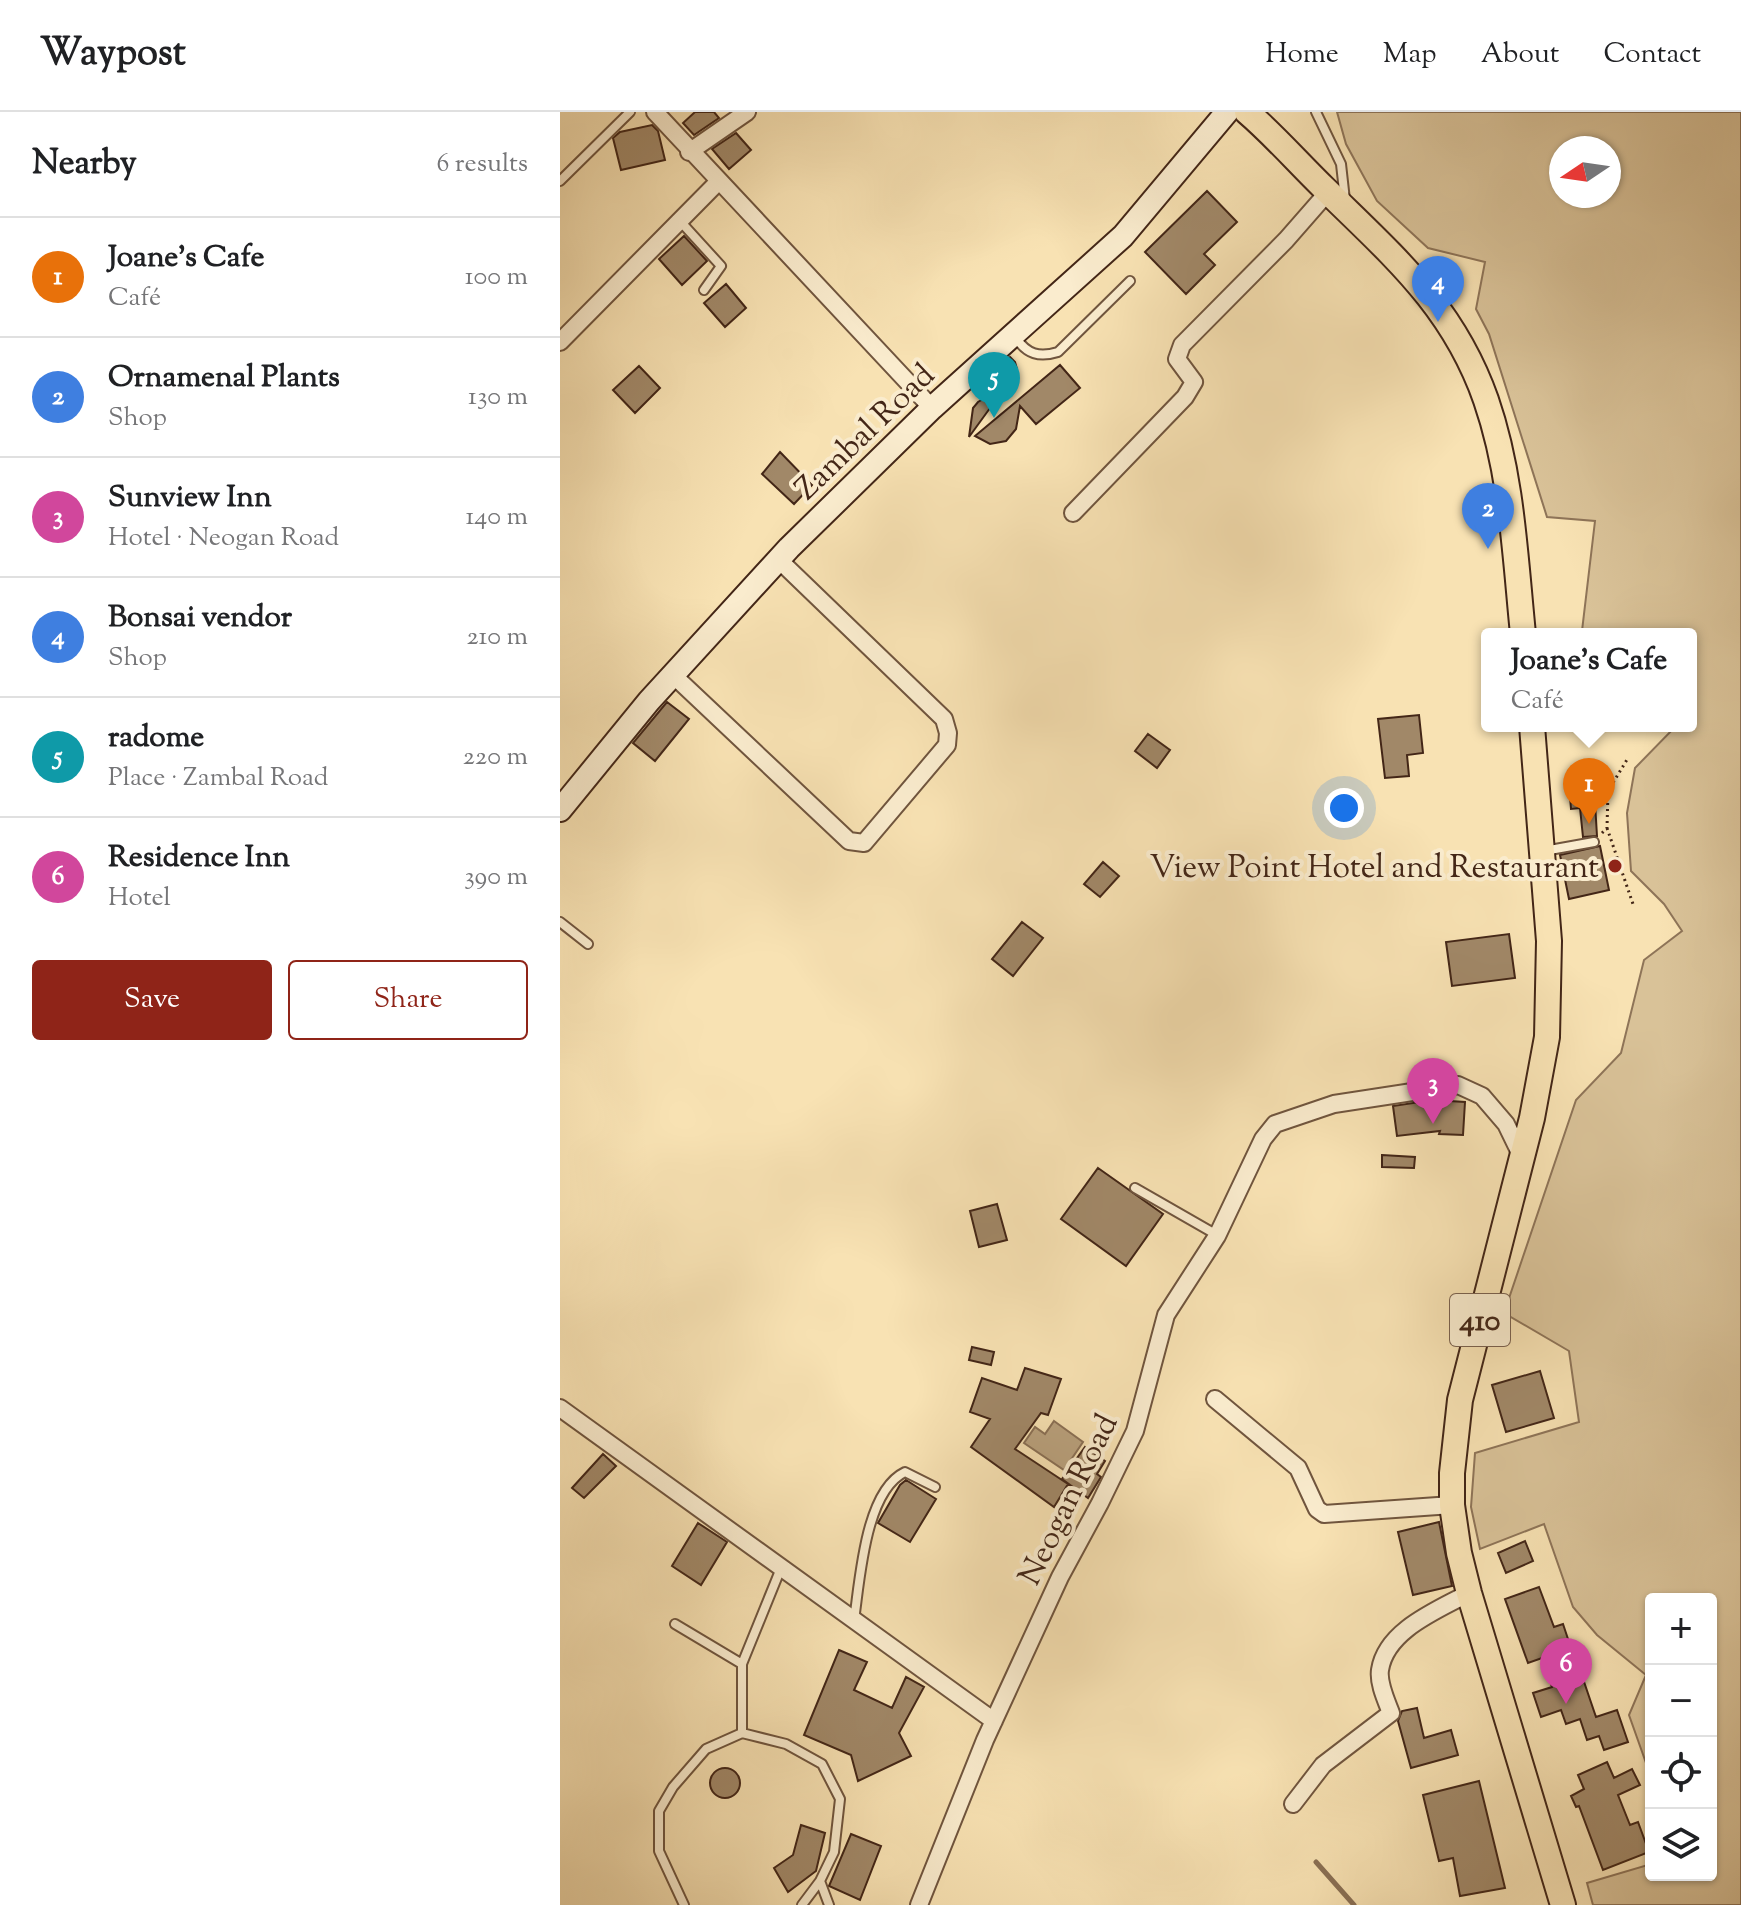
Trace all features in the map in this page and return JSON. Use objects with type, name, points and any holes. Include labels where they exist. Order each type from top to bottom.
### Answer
[{"type":"main road","points":[[1247,112],[1389,249],[1437,305],[1460,339],[1485,397],[1508,486],[1522,628]]},
{"type":"main road","name":"410","points":[[1533,732],[1549,941],[1547,1037],[1522,1157],[1460,1400],[1452,1473],[1452,1505],[1469,1593],[1563,1905]]},
{"type":"street","points":[[655,112],[689,152],[932,408]]},
{"type":"street","points":[[689,152],[747,112]]},
{"type":"street","name":"Zambal Road","points":[[560,810],[672,674],[778,559],[932,408],[1123,236],[1227,112]]},
{"type":"street","points":[[560,342],[718,182]]},
{"type":"street","points":[[1073,513],[1185,397],[1194,382],[1177,359],[1182,345],[1286,240],[1328,192]]},
{"type":"street","points":[[672,674],[849,841],[864,843],[947,745],[944,719],[778,559]]},
{"type":"street","name":"Neogan Road","points":[[919,1905],[994,1721],[1060,1577],[1135,1431],[1166,1315],[1217,1236],[1263,1139],[1275,1124],[1334,1104],[1458,1085],[1482,1096],[1506,1124],[1522,1157]]},
{"type":"street","points":[[1215,1399],[1298,1468],[1317,1509],[1324,1514],[1452,1505]]},
{"type":"street","points":[[560,1408],[994,1721]]},
{"type":"street","points":[[1293,1804],[1323,1765],[1391,1713],[1379,1672],[1384,1658],[1406,1628],[1469,1593]]},
{"type":"lane","points":[[560,181],[630,112]]},
{"type":"lane","points":[[1316,112],[1341,164],[1346,209]]},
{"type":"lane","points":[[680,220],[721,266],[704,290]]},
{"type":"lane","points":[[1013,334],[1029,353],[1045,356],[1058,352],[1130,281]]},
{"type":"lane","points":[[1543,852],[1594,842]]},
{"type":"lane","points":[[560,922],[588,944]]},
{"type":"lane","points":[[1135,1188],[1217,1236]]},
{"type":"lane","points":[[854,1621],[868,1533],[891,1481],[905,1472],[935,1487]]},
{"type":"lane","points":[[742,1733],[742,1664],[781,1568]]},
{"type":"lane","points":[[675,1624],[742,1664]]},
{"type":"lane","points":[[684,1905],[659,1851],[659,1811],[673,1787],[706,1749],[742,1733],[786,1744],[822,1764],[840,1799],[834,1852],[820,1881],[802,1905]]},
{"type":"lane","points":[[820,1881],[829,1905]]},
{"type":"path","points":[[1628,758],[1608,791],[1607,828],[1634,907]]},
{"type":"path","points":[[1594,842],[1607,828]]},
{"type":"shaded area","points":[[1337,112],[1741,112],[1741,1905],[1593,1905],[1587,1883],[1645,1866],[1645,1881],[1717,1881],[1717,1593],[1645,1593],[1645,1674],[1597,1635],[1573,1607],[1544,1524],[1480,1549],[1471,1507],[1475,1453],[1579,1422],[1569,1351],[1504,1313],[1576,1100],[1621,1053],[1644,960],[1682,931],[1664,904],[1631,871],[1627,813],[1635,768],[1670,732],[1697,732],[1697,628],[1582,628],[1595,521],[1547,517],[1489,334],[1476,309],[1485,262],[1428,248],[1377,201],[1346,144]]},
{"type":"shaded area","points":[[1054,1421],[1083,1442],[1064,1470],[1024,1443],[1035,1427],[1045,1434]]},
{"type":"shaded area","points":[[1645,1677],[1645,1760],[1629,1715]]},
{"type":"building","points":[[695,112],[714,112],[719,118],[694,135],[683,123]]},
{"type":"building","points":[[652,125],[658,131],[665,160],[621,170],[613,138],[620,132]]},
{"type":"building","points":[[736,133],[751,150],[729,169],[712,149]]},
{"type":"building","points":[[1207,191],[1237,222],[1204,254],[1215,265],[1186,294],[1145,252]]},
{"type":"building","points":[[684,236],[707,261],[682,285],[659,259]]},
{"type":"building","points":[[726,284],[746,308],[725,327],[704,303]]},
{"type":"building","points":[[1010,357],[1017,369],[1012,377],[1003,379],[995,370]]},
{"type":"building","points":[[1060,365],[1080,388],[1036,424],[1020,406],[1016,429],[1006,441],[990,444],[975,436]]},
{"type":"building","points":[[639,366],[660,388],[635,413],[613,390]]},
{"type":"building","points":[[1006,386],[969,437],[973,408]]},
{"type":"building","points":[[780,452],[812,485],[794,504],[762,474]]},
{"type":"building","points":[[667,702],[689,719],[655,761],[633,743]]},
{"type":"building","points":[[1419,715],[1423,753],[1407,755],[1409,776],[1385,778],[1378,719]]},
{"type":"building","points":[[1148,734],[1170,750],[1157,768],[1135,751]]},
{"type":"building","points":[[1593,769],[1597,836],[1583,837],[1580,808],[1571,809],[1568,771]]},
{"type":"building","points":[[1600,846],[1609,890],[1569,899],[1560,855]]},
{"type":"building","points":[[1103,862],[1119,876],[1100,897],[1084,884]]},
{"type":"building","points":[[1022,922],[1043,938],[1013,976],[992,959]]},
{"type":"building","points":[[1509,934],[1515,978],[1452,986],[1446,942]]},
{"type":"building","points":[[1433,1100],[1465,1102],[1463,1135],[1439,1134],[1440,1131],[1397,1136],[1393,1106]]},
{"type":"building","points":[[1382,1155],[1415,1157],[1414,1168],[1382,1167]]},
{"type":"building","points":[[1098,1168],[1163,1214],[1126,1266],[1061,1219]]},
{"type":"building","points":[[997,1204],[1007,1240],[979,1247],[970,1211]]},
{"type":"building","points":[[972,1347],[994,1352],[991,1365],[969,1360]]},
{"type":"building","points":[[1025,1368],[1061,1379],[1048,1415],[1041,1413],[1015,1449],[1068,1484],[1054,1507],[971,1447],[990,1419],[970,1412],[982,1378],[1017,1390]]},
{"type":"building","points":[[1540,1371],[1554,1418],[1506,1432],[1492,1385]]},
{"type":"building","points":[[1085,1447],[1105,1461],[1097,1474],[1101,1477],[1088,1498],[1062,1479]]},
{"type":"building","points":[[603,1454],[616,1466],[584,1498],[572,1488]]},
{"type":"building","points":[[906,1480],[936,1499],[910,1542],[878,1523]]},
{"type":"building","points":[[1439,1522],[1452,1586],[1413,1595],[1398,1532]]},
{"type":"building","points":[[698,1523],[727,1542],[701,1585],[672,1566]]},
{"type":"building","points":[[1525,1541],[1533,1561],[1506,1573],[1498,1553]]},
{"type":"building","points":[[1539,1587],[1554,1627],[1563,1624],[1569,1642],[1560,1645],[1571,1676],[1581,1673],[1596,1717],[1617,1710],[1628,1742],[1604,1750],[1599,1736],[1587,1740],[1580,1719],[1566,1724],[1561,1710],[1541,1717],[1533,1693],[1552,1687],[1542,1658],[1528,1663],[1505,1599]]},
{"type":"building","points":[[839,1650],[867,1662],[854,1690],[892,1708],[906,1677],[924,1687],[899,1733],[911,1756],[858,1781],[851,1755],[804,1735]]},
{"type":"building","points":[[1417,1708],[1424,1738],[1451,1730],[1458,1755],[1411,1768],[1398,1721],[1402,1711]]},
{"type":"building","points":[[1607,1762],[1614,1778],[1632,1769],[1640,1785],[1618,1795],[1630,1825],[1638,1822],[1645,1841],[1645,1854],[1603,1870],[1579,1806],[1576,1807],[1571,1796],[1584,1789],[1578,1775]]},
{"type":"building","points":[[725,1768],[735,1773],[740,1783],[735,1793],[725,1798],[715,1793],[710,1783],[715,1773]]},
{"type":"building","points":[[1479,1781],[1505,1888],[1460,1896],[1453,1858],[1439,1861],[1423,1795]]},
{"type":"building","points":[[801,1825],[825,1833],[816,1871],[788,1892],[774,1868],[793,1855]]},
{"type":"building","points":[[851,1834],[881,1846],[860,1900],[829,1886]]},
{"type":"waterway","points":[[1316,1862],[1354,1905]]},
{"type":"place","name":"Bonsai vendor","points":[[1438,322]]},
{"type":"place","name":"radome","points":[[994,418]]},
{"type":"place","name":"Ornamenal Plants","points":[[1488,549]]},
{"type":"place","name":"Joane's Cafe","points":[[1589,824]]},
{"type":"place","name":"View Point Hotel and Restaurant","points":[[1615,866]]},
{"type":"place","name":"Sunview Inn","points":[[1433,1124]]},
{"type":"place","name":"Residence Inn","points":[[1566,1704]]}]
